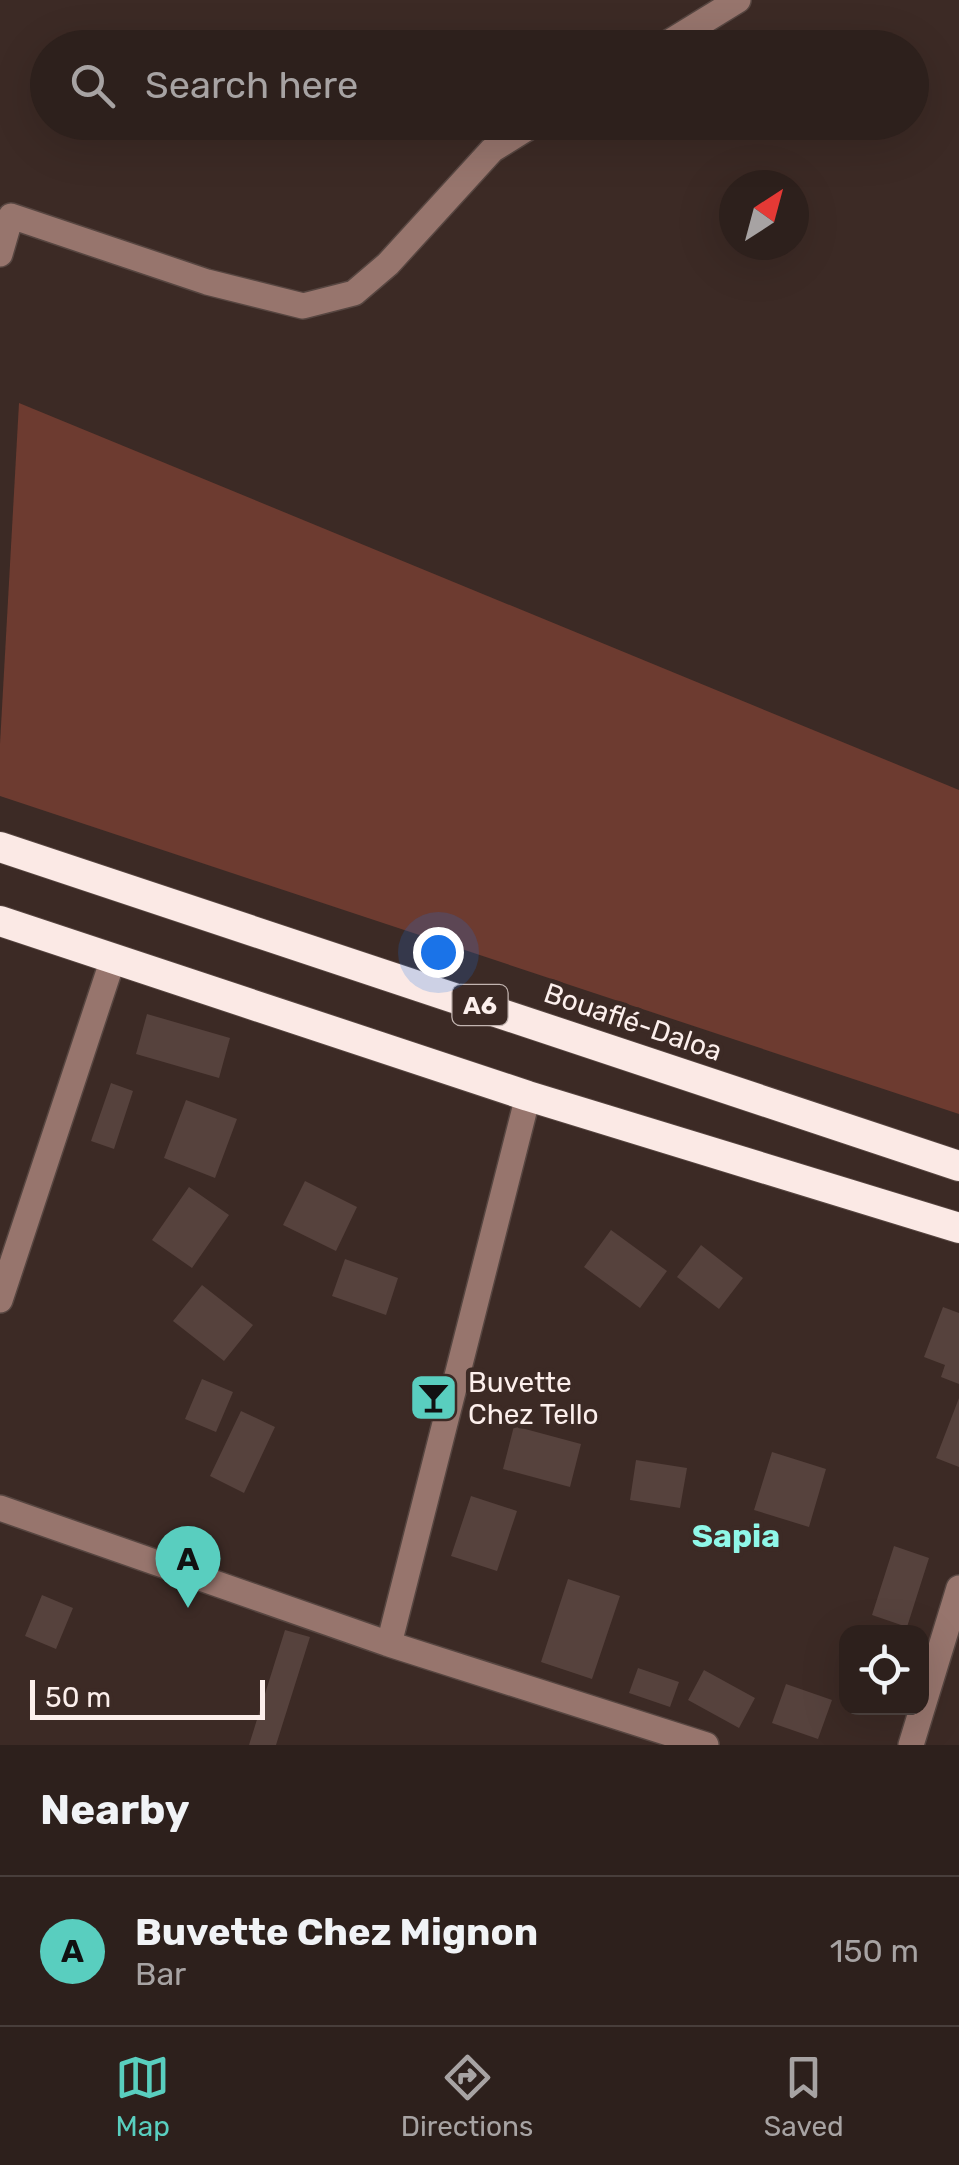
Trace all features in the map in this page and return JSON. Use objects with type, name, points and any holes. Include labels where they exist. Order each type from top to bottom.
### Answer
[{"type":"highway","name":"Bouaflé-Daloa","points":[[0,847],[959,1166]]},
{"type":"highway","points":[[0,921],[528,1096],[959,1228]]},
{"type":"street","points":[[689,30],[738,0]]},
{"type":"street","points":[[0,254],[11,216],[207,282],[303,306],[354,293],[388,264],[492,150],[508,140]]},
{"type":"street","points":[[0,1300],[113,959]]},
{"type":"street","points":[[390,1644],[528,1096]]},
{"type":"street","points":[[0,1508],[390,1644],[706,1745]]},
{"type":"street","points":[[911,1745],[959,1588]]},
{"type":"shaded area","points":[[19,403],[959,790],[959,1114],[0,796]]},
{"type":"building","points":[[147,1014],[230,1038],[219,1078],[136,1054]]},
{"type":"building","points":[[111,1083],[133,1091],[114,1149],[91,1141]]},
{"type":"building","points":[[186,1100],[237,1119],[215,1178],[164,1158]]},
{"type":"building","points":[[305,1181],[357,1207],[336,1251],[283,1225]]},
{"type":"building","points":[[189,1187],[229,1215],[192,1268],[152,1240]]},
{"type":"building","points":[[611,1230],[667,1271],[640,1308],[584,1267]]},
{"type":"building","points":[[701,1245],[743,1278],[719,1309],[677,1277]]},
{"type":"building","points":[[345,1259],[398,1278],[386,1315],[332,1296]]},
{"type":"building","points":[[202,1285],[253,1325],[224,1361],[173,1321]]},
{"type":"building","points":[[943,1307],[959,1313],[959,1384],[941,1377],[945,1365],[924,1357]]},
{"type":"building","points":[[202,1379],[233,1392],[216,1432],[185,1419]]},
{"type":"building","points":[[959,1398],[959,1467],[936,1458]]},
{"type":"building","points":[[241,1411],[275,1427],[244,1493],[210,1476]]},
{"type":"building","points":[[514,1426],[581,1444],[570,1487],[503,1469]]},
{"type":"building","points":[[772,1452],[826,1469],[809,1527],[754,1510]]},
{"type":"building","points":[[636,1460],[687,1468],[680,1508],[630,1500]]},
{"type":"building","points":[[471,1496],[517,1511],[497,1571],[451,1556]]},
{"type":"building","points":[[894,1546],[929,1558],[908,1625],[872,1615]]},
{"type":"building","points":[[568,1579],[620,1596],[592,1679],[541,1662]]},
{"type":"building","points":[[42,1595],[73,1608],[56,1649],[25,1636]]},
{"type":"building","points":[[285,1630],[310,1637],[276,1745],[249,1745]]},
{"type":"building","points":[[638,1668],[679,1682],[670,1707],[629,1693]]},
{"type":"building","points":[[704,1670],[755,1698],[739,1728],[688,1700]]},
{"type":"building","points":[[786,1684],[832,1700],[818,1739],[772,1723]]},
{"type":"place","name":"Buvette Chez Tello","points":[[433,1398]]},
{"type":"place","name":"Buvette Chez Mignon","points":[[188,1608]]},
{"type":"district","name":"Sapia","points":[[736,1536]]}]
